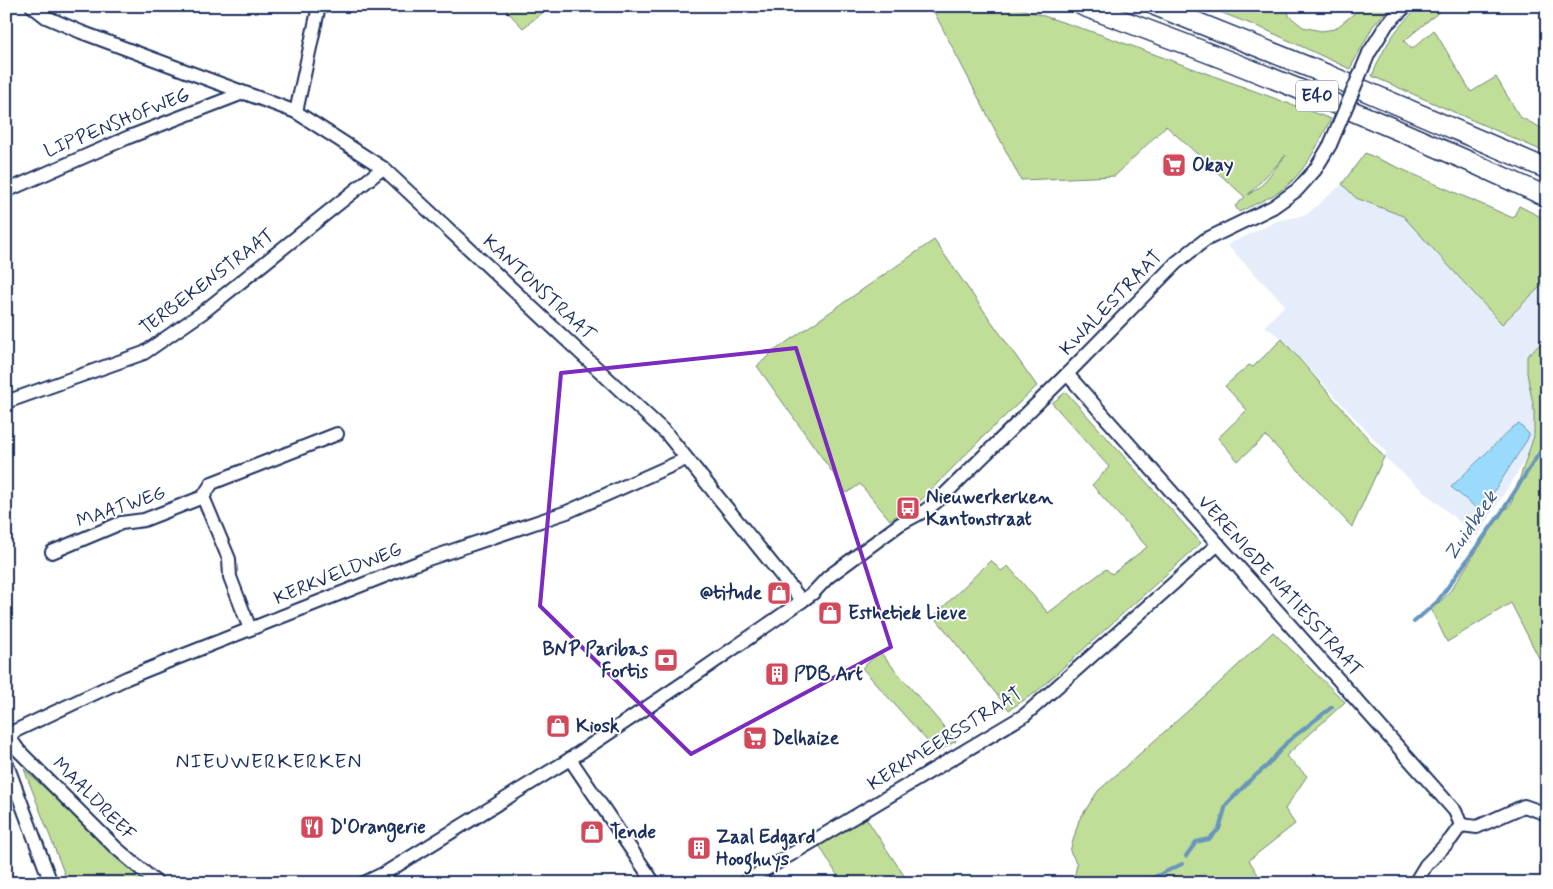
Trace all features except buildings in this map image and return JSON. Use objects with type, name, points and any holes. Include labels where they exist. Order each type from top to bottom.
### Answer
[{"type":"highway","name":"E40","points":[[1083,6],[1174,39],[1314,95],[1452,153],[1547,197]]},
{"type":"highway","name":"E40","points":[[1156,6],[1326,74],[1547,169]]},
{"type":"street","name":"KANTONSTRAAT","points":[[32,6],[46,17],[81,32],[296,112],[383,168],[667,434],[802,601]]},
{"type":"street","points":[[296,112],[319,6]]},
{"type":"street","name":"KWALESTRAAT","points":[[364,883],[385,873],[570,759],[802,601],[813,593],[828,577],[900,524],[926,510],[942,497],[1067,374],[1176,262],[1205,240],[1273,207],[1297,190],[1315,170],[1330,145],[1369,54],[1387,24],[1406,6]]},
{"type":"street","name":"LIPPENSHOFWEG","points":[[6,191],[129,137],[243,93]]},
{"type":"street","name":"TERBEKENSTRAAT","points":[[6,402],[144,353],[202,313],[383,168]]},
{"type":"street","name":"VERENIGDE NATIESSTRAAT","points":[[1067,374],[1455,811],[1461,825]]},
{"type":"street","name":"MAATWEG","points":[[52,552],[121,523],[144,520],[204,497],[212,483],[337,434]]},
{"type":"street","name":"KERKVELDWEG","points":[[7,740],[15,731],[127,678],[426,560],[567,512],[686,459]]},
{"type":"street","points":[[204,497],[229,559],[230,577],[250,629]]},
{"type":"street","name":"KERKMEERSSTRAAT","points":[[744,883],[1025,715],[1218,544]]},
{"type":"street","name":"MAALDREEF","points":[[7,740],[115,847],[157,883]]},
{"type":"street","points":[[570,759],[654,883]]},
{"type":"street","points":[[6,762],[51,883]]},
{"type":"street","points":[[1415,883],[1426,865],[1451,839],[1461,825],[1477,827],[1524,806],[1547,814]]},
{"type":"highlighted area","points":[[796,348],[891,647],[691,754],[540,606],[561,373]]},
{"type":"shaded area","points":[[1342,184],[1356,198],[1403,216],[1501,324],[1547,280],[1547,338],[1527,356],[1534,410],[1534,436],[1527,457],[1477,537],[1384,457],[1386,452],[1282,339],[1265,326],[1285,305],[1227,245],[1277,221],[1306,215]]},
{"type":"green space","points":[[502,6],[551,6],[523,28]]},
{"type":"green space","points":[[931,6],[1013,6],[1099,34],[1331,119],[1309,160],[1295,178],[1277,193],[1239,212],[1235,206],[1245,197],[1166,126],[1115,176],[1021,180]],"holes":[[[1286,155],[1261,186],[1248,195]]]},
{"type":"green space","points":[[1204,6],[1288,6],[1289,16],[1303,27],[1321,31],[1335,29],[1363,6],[1391,6],[1373,26],[1350,69],[1264,29]]},
{"type":"green space","points":[[1420,6],[1441,6],[1440,11],[1404,41],[1412,49],[1434,30],[1471,92],[1496,77],[1520,117],[1547,131],[1547,153],[1372,76],[1392,38],[1404,22]]},
{"type":"green space","points":[[1365,153],[1513,218],[1519,206],[1547,220],[1547,280],[1502,324],[1403,216],[1356,198],[1342,184]]},
{"type":"green space","points":[[934,240],[1037,386],[987,433],[917,504],[890,520],[860,484],[847,493],[757,366],[774,351]]},
{"type":"green space","points":[[1547,338],[1547,674],[1511,603],[1447,642],[1431,609],[1450,591],[1502,513],[1511,504],[1534,436],[1534,410],[1527,373],[1527,356]]},
{"type":"green space","points":[[1282,339],[1384,457],[1352,527],[1266,436],[1238,461],[1218,438],[1247,410],[1225,386],[1249,365],[1253,367]]},
{"type":"green space","points":[[1066,392],[1201,543],[1035,693],[1009,710],[934,616],[991,560],[1001,571],[1008,566],[1048,613],[1106,569],[1112,574],[1147,547],[1092,485],[1109,467],[1052,403]]},
{"type":"green space","points":[[1273,632],[1345,702],[1286,756],[1307,776],[1285,809],[1295,824],[1249,860],[1263,883],[1073,883],[1077,864],[1070,851],[1079,820],[1098,791],[1217,685]]},
{"type":"green space","points":[[880,652],[956,741],[937,752],[862,668]]},
{"type":"green space","points":[[24,769],[148,883],[68,883]]},
{"type":"green space","points":[[866,818],[909,883],[842,883],[819,845]]},
{"type":"water","points":[[1519,424],[1529,434],[1527,440],[1481,512],[1451,487],[1513,427]]},
{"type":"waterway","name":"Zuidbeek","points":[[1414,622],[1437,602],[1501,513],[1547,441]]},
{"type":"waterway","name":"Zuidbeek","points":[[1186,856],[1196,842],[1209,839],[1219,829],[1226,805],[1250,780],[1267,766],[1287,742],[1332,707]]},
{"type":"waterway","name":"Zuidbeek","points":[[1142,883],[1182,864]]},
{"type":"place","name":"Okay","points":[[1174,165]]},
{"type":"place","name":"Nieuwerkerken Kantonstraat","points":[[908,508]]},
{"type":"place","name":"@titude","points":[[779,593]]},
{"type":"place","name":"Esthetiek Lieve","points":[[830,613]]},
{"type":"place","name":"BNP Paribas Fortis","points":[[666,660]]},
{"type":"place","name":"PDB Art","points":[[777,674]]},
{"type":"place","name":"Kiosk","points":[[558,726]]},
{"type":"place","name":"Delhaize","points":[[755,738]]},
{"type":"place","name":"D'Orangerie","points":[[312,827]]},
{"type":"place","name":"Tende","points":[[592,832]]},
{"type":"place","name":"Zaal Edgard Hooghuys","points":[[699,848]]},
{"type":"district","name":"NIEUWERKERKEN","points":[[269,762]]}]
